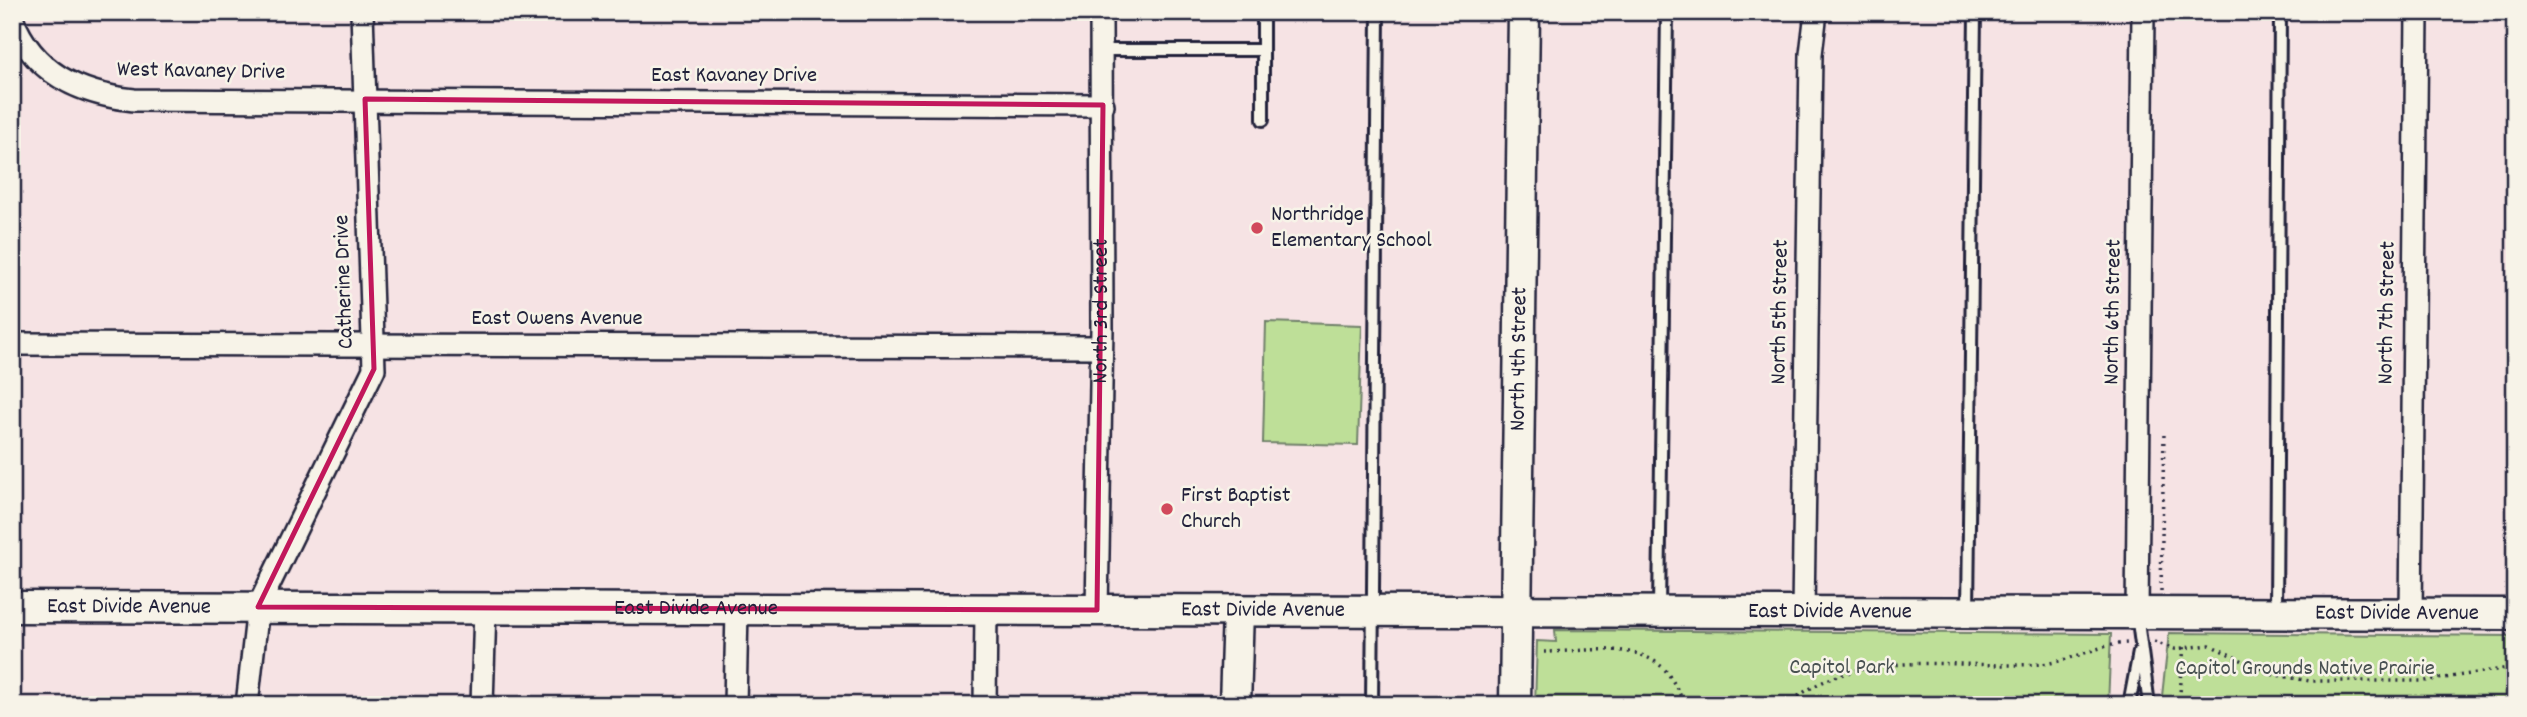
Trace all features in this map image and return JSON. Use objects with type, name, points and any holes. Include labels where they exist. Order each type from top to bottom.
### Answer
[{"type":"street","name":"Catherine Drive","points":[[247,705],[258,607],[374,369],[362,12]]},
{"type":"street","name":"North 3rd Street","points":[[1097,610],[1103,105],[1101,12]]},
{"type":"street","name":"North 4th Street","points":[[1515,705],[1524,12]]},
{"type":"street","name":"North 5th Street","points":[[1803,613],[1811,54],[1816,12]]},
{"type":"street","name":"North 6th Street","points":[[2143,12],[2148,613]]},
{"type":"street","name":"North 7th Street","points":[[2411,614],[2417,12]]},
{"type":"street","name":"West Kavaney Drive","points":[[15,26],[46,68],[65,82],[108,97],[365,99]]},
{"type":"street","name":"East Kavaney Drive","points":[[365,99],[1103,105]]},
{"type":"street","name":"East Owens Avenue","points":[[12,344],[1101,347]]},
{"type":"street","name":"East Divide Avenue","points":[[12,607],[2515,614]]},
{"type":"street","points":[[482,705],[485,608]]},
{"type":"street","points":[[735,705],[737,609]]},
{"type":"street","points":[[985,705],[986,610]]},
{"type":"street","points":[[1235,705],[1238,610]]},
{"type":"lane","points":[[1263,12],[1263,120]]},
{"type":"lane","points":[[1373,705],[1378,12]]},
{"type":"lane","points":[[1659,611],[1667,12]]},
{"type":"lane","points":[[1968,612],[1975,12]]},
{"type":"lane","points":[[2276,613],[2280,12]]},
{"type":"lane","points":[[1103,50],[1263,50]]},
{"type":"lane","points":[[2129,705],[2148,613]]},
{"type":"lane","points":[[2141,642],[2149,705]]},
{"type":"path","points":[[2164,433],[2148,613],[2157,642],[2175,649],[2210,645],[2270,674],[2310,681],[2433,680],[2515,667]]},
{"type":"path","points":[[1787,705],[1808,687],[1842,672],[1884,665],[2041,664],[2116,643]]},
{"type":"path","points":[[2179,705],[2184,646]]},
{"type":"path","points":[[1544,652],[1636,652],[1654,660],[1667,672],[1686,705]]},
{"type":"highlighted area","points":[[365,99],[1103,105],[1097,610],[258,607],[374,369]]},
{"type":"green space","points":[[1266,322],[1362,325],[1358,445],[1263,443]]},
{"type":"green space","name":"Capitol Park","points":[[1555,630],[2111,634],[2108,705],[1535,705],[1537,641],[1556,642]]},
{"type":"green space","name":"Capitol Grounds Native Prairie","points":[[2169,633],[2515,636],[2515,705],[2161,705]]},
{"type":"place","name":"Northridge Elementary School","points":[[1257,228]]},
{"type":"place","name":"First Baptist Church","points":[[1167,509]]}]
